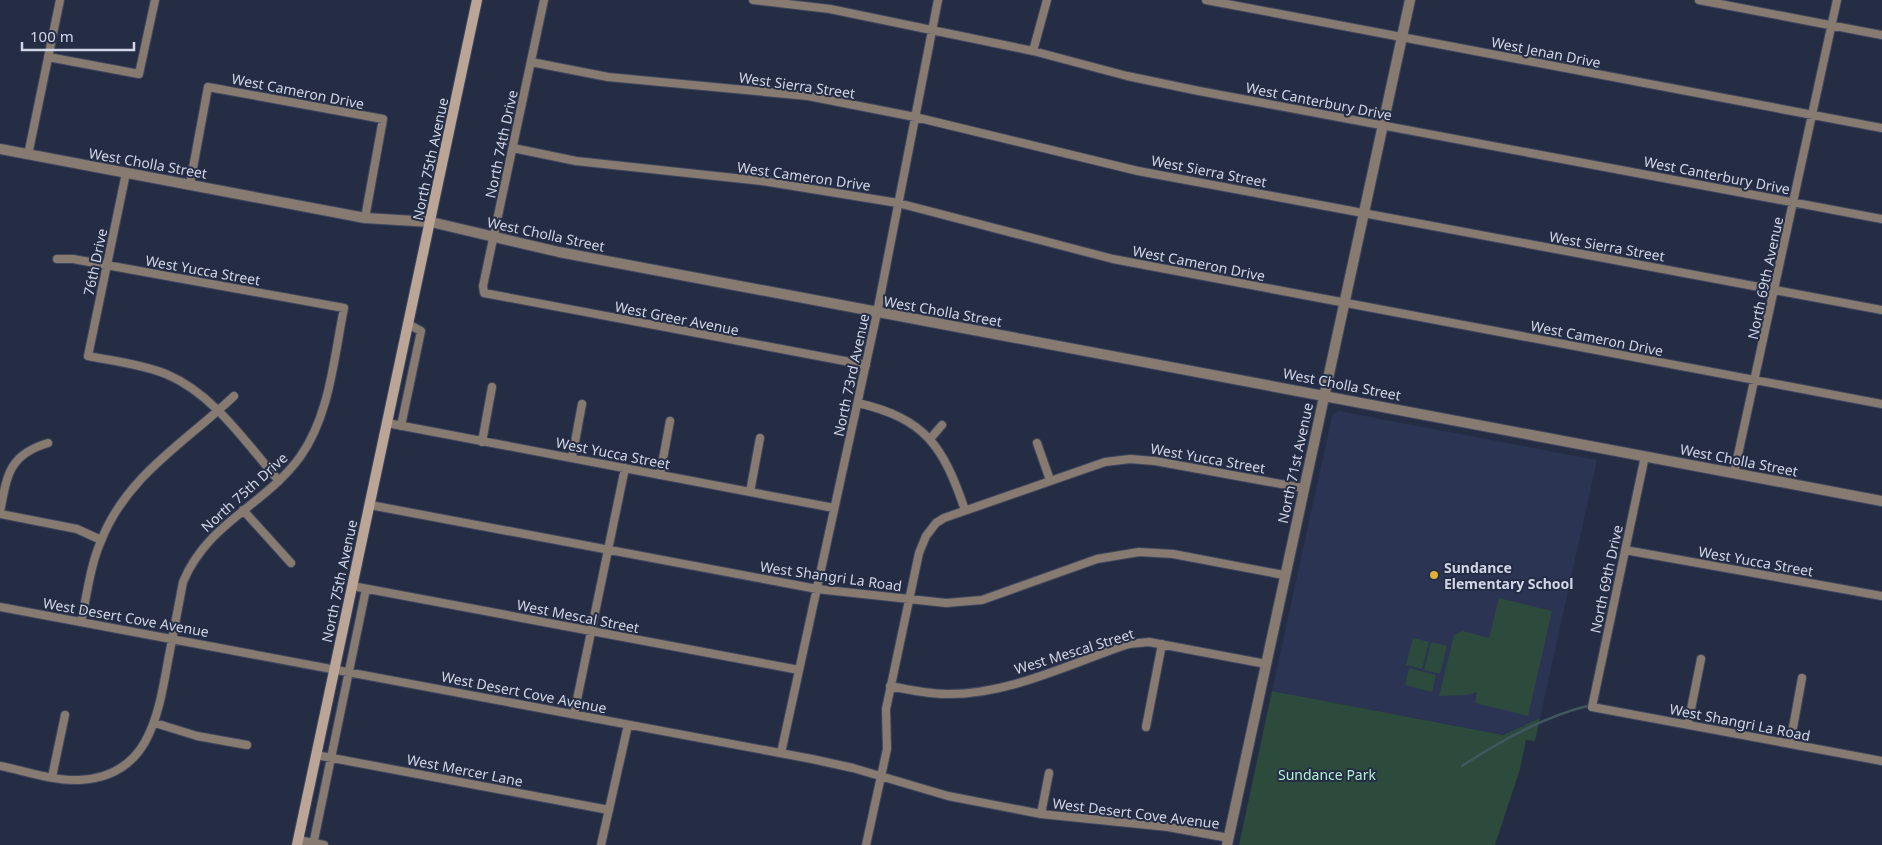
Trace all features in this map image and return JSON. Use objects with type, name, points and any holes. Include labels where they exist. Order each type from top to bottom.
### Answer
[{"type":"main road","name":"North 75th Avenue","points":[[298,842],[477,0]]},
{"type":"street","points":[[28,155],[60,0]]},
{"type":"street","points":[[48,57],[139,74],[155,0]]},
{"type":"street","name":"North 74th Drive","points":[[484,293],[483,286],[544,0]]},
{"type":"street","name":"West Canterbury Drive","points":[[753,0],[830,10],[1033,51],[1127,76],[1199,91],[1882,219]]},
{"type":"street","name":"North 73rd Avenue","points":[[782,754],[877,313],[938,0]]},
{"type":"street","points":[[1033,51],[1047,0]]},
{"type":"street","name":"West Jenan Drive","points":[[1206,0],[1882,128]]},
{"type":"street","name":"North 71st Avenue","points":[[1228,841],[1284,575],[1410,0]]},
{"type":"street","points":[[1698,0],[1882,35]]},
{"type":"street","name":"North 69th Avenue","points":[[1734,473],[1776,290],[1838,0]]},
{"type":"street","name":"West Sierra Street","points":[[531,62],[608,77],[808,96],[915,117],[1138,171],[1882,310]]},
{"type":"street","name":"West Cameron Drive","points":[[190,184],[208,86],[383,119],[364,218]]},
{"type":"street","name":"West Cameron Drive","points":[[513,148],[576,161],[762,181],[898,203],[1114,259],[1344,304],[1882,404]]},
{"type":"street","name":"West Cholla Street","points":[[0,150],[364,218],[431,222],[559,252],[1882,501]]},
{"type":"street","name":"76th Drive","points":[[126,173],[88,356],[150,368],[167,374],[198,393],[218,411]]},
{"type":"street","name":"West Yucca Street","points":[[57,260],[73,259],[344,308]]},
{"type":"street","name":"West Greer Avenue","points":[[484,293],[866,365]]},
{"type":"street","name":"North 75th Drive","points":[[156,723],[183,582],[189,568],[209,540],[279,481],[299,458],[319,419],[344,308]]},
{"type":"street","points":[[401,426],[421,331],[408,324]]},
{"type":"street","points":[[482,442],[492,387]]},
{"type":"street","points":[[82,622],[92,569],[101,540],[117,508],[154,465],[234,396]]},
{"type":"street","points":[[858,403],[897,415],[930,439],[952,472],[964,510]]},
{"type":"street","points":[[572,458],[582,404]]},
{"type":"street","points":[[218,411],[279,481]]},
{"type":"street","points":[[660,475],[670,421]]},
{"type":"street","name":"West Yucca Street","points":[[387,423],[834,508]]},
{"type":"street","points":[[930,439],[942,425]]},
{"type":"street","points":[[750,492],[760,438]]},
{"type":"street","points":[[1038,443],[1050,480]]},
{"type":"street","points":[[48,444],[25,452],[16,460],[6,481],[0,513],[77,529],[101,540]]},
{"type":"street","name":"North 69th Drive","points":[[1592,707],[1645,456]]},
{"type":"street","name":"West Yucca Street","points":[[866,845],[887,749],[886,709],[890,686],[919,553],[926,536],[936,523],[964,510],[1050,480],[1105,462],[1130,459],[1155,461],[1303,488]]},
{"type":"street","points":[[574,714],[625,468]]},
{"type":"street","name":"West Shangri La Road","points":[[370,506],[817,589],[946,604],[976,601],[1097,559],[1139,552],[1173,554],[1284,575]]},
{"type":"street","points":[[243,510],[291,563]]},
{"type":"street","name":"West Yucca Street","points":[[1625,550],[1882,596]]},
{"type":"street","name":"West Mescal Street","points":[[352,586],[799,670]]},
{"type":"street","name":"North 75th Avenue","points":[[313,844],[366,589]]},
{"type":"street","name":"West Desert Cove Avenue","points":[[0,607],[782,754],[881,776],[948,796],[1041,814],[1168,827],[1228,841]]},
{"type":"street","name":"West Mescal Street","points":[[890,686],[936,694],[976,692],[1007,686],[1129,644],[1148,642],[1266,664]]},
{"type":"street","points":[[1146,727],[1162,644]]},
{"type":"street","points":[[1688,724],[1701,659]]},
{"type":"street","points":[[1790,744],[1802,678]]},
{"type":"street","name":"West Shangri La Road","points":[[1592,707],[1882,760]]},
{"type":"street","points":[[52,777],[65,716]]},
{"type":"street","points":[[0,766],[52,777],[80,780],[114,770],[138,753],[156,723],[197,736],[247,745]]},
{"type":"street","points":[[601,845],[628,725]]},
{"type":"street","name":"West Mercer Lane","points":[[316,755],[609,810]]},
{"type":"street","name":"West Desert Cove Avenue","points":[[1041,814],[1049,773]]},
{"type":"street","points":[[298,842],[324,845]]},
{"type":"shaded area","name":"Sundance Elementary School","points":[[1338,411],[1597,460],[1540,718],[1503,735],[1272,691],[1332,415]]},
{"type":"green space","points":[[1499,598],[1552,611],[1528,716],[1475,703],[1477,692],[1467,695],[1439,696],[1454,635],[1463,631],[1489,638]]},
{"type":"green space","points":[[1413,638],[1429,642],[1422,669],[1406,665]]},
{"type":"green space","points":[[1431,642],[1447,646],[1440,674],[1424,670]]},
{"type":"green space","points":[[1409,668],[1436,675],[1432,692],[1405,685]]},
{"type":"green space","name":"Sundance Park","points":[[1272,691],[1503,735],[1540,718],[1535,741],[1526,740],[1520,769],[1495,845],[1239,845]]},
{"type":"waterway","points":[[1462,766],[1524,730],[1557,716],[1591,705]]},
{"type":"place","name":"Sundance Elementary School","points":[[1434,575]]}]
